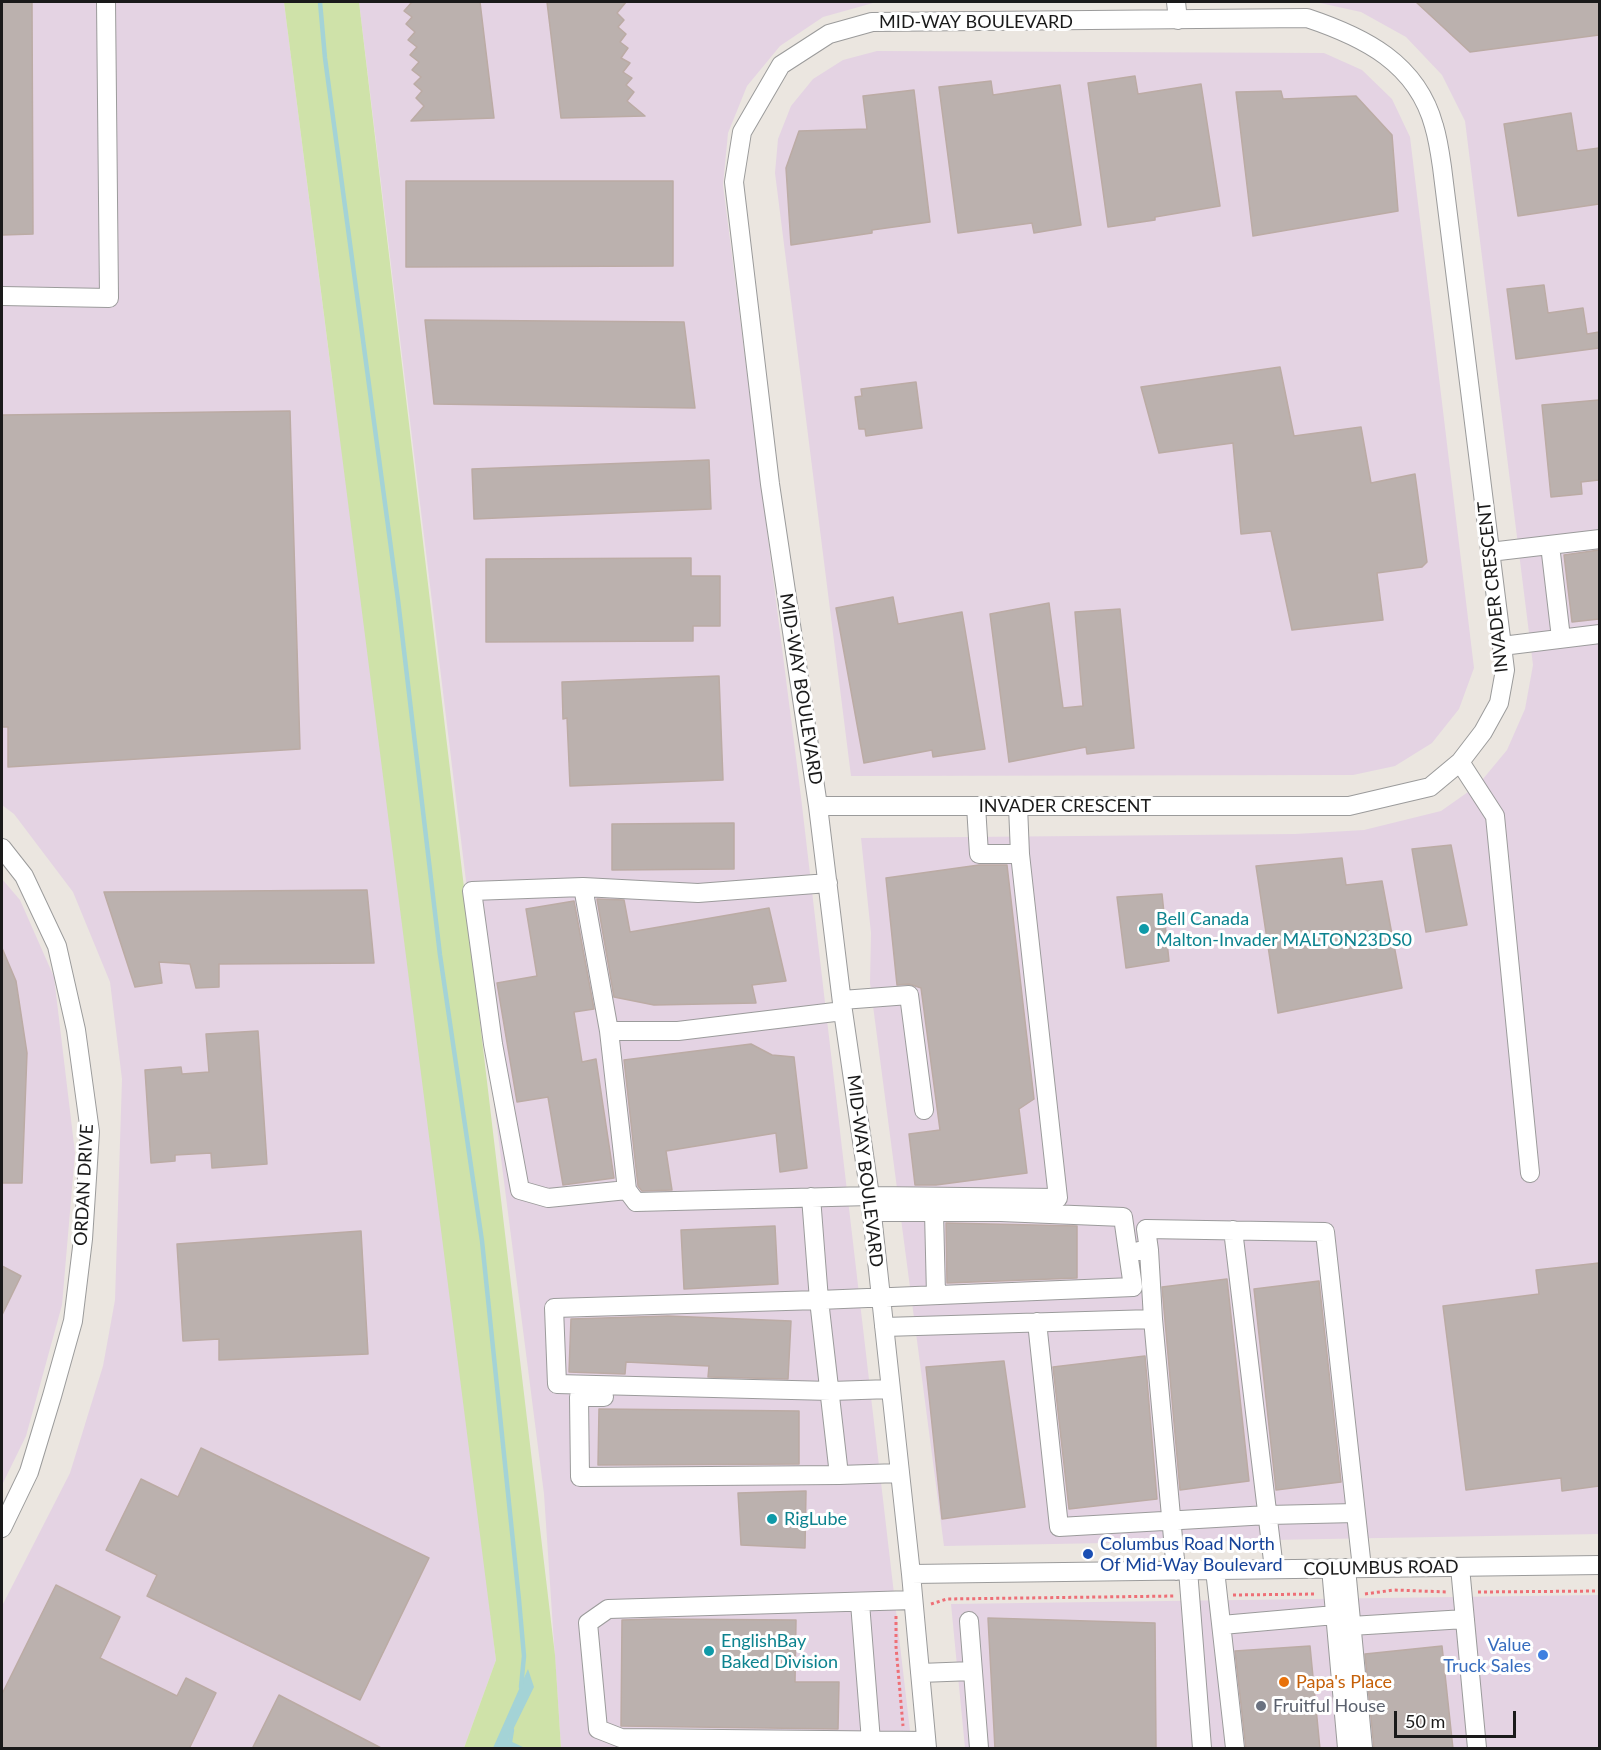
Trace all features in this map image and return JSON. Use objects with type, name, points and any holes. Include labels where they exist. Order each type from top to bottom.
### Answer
[{"type":"street","points":[[2,296],[109,298],[106,2]]},
{"type":"street","points":[[1176,2],[1178,20]]},
{"type":"street","name":"INVADER CRESCENT","points":[[818,806],[1349,806],[1430,787],[1460,762],[1483,732],[1499,703],[1505,670],[1442,167],[1434,124],[1420,93],[1401,68],[1370,44],[1338,28],[1307,18],[1178,20]]},
{"type":"street","name":"MID-WAY BOULEVARD","points":[[926,1745],[911,1574],[871,1204],[842,1006],[818,806],[770,484],[734,182],[742,132],[781,65],[829,34],[872,22],[1178,20]]},
{"type":"street","points":[[1490,552],[1599,539]]},
{"type":"street","points":[[1550,544],[1561,638]]},
{"type":"street","points":[[1502,646],[1599,634]]},
{"type":"street","points":[[1460,762],[1495,816],[1530,1173]]},
{"type":"street","points":[[976,806],[979,854],[1020,854]]},
{"type":"street","points":[[871,1204],[1058,1198],[1020,854],[1018,806]]},
{"type":"street","name":"ORDAN DRIVE","points":[[2,848],[24,876],[57,946],[76,1030],[90,1132],[83,1239],[73,1321],[29,1472],[2,1528]]},
{"type":"street","points":[[627,1190],[548,1198],[520,1190],[493,1044],[472,891],[583,887],[698,893],[828,883]]},
{"type":"street","points":[[583,887],[609,1031],[627,1190],[636,1202],[811,1197],[934,1212],[1123,1217],[1133,1287],[1145,1319]]},
{"type":"street","points":[[609,1031],[678,1030],[909,995],[924,1110]]},
{"type":"street","points":[[811,1197],[819,1300],[839,1475]]},
{"type":"street","points":[[934,1212],[936,1295]]},
{"type":"street","points":[[1202,1749],[1182,1571],[1171,1521],[1145,1319],[1149,1250],[1146,1229],[1324,1232],[1356,1513],[1335,1615],[1347,1749]]},
{"type":"street","points":[[1233,1230],[1274,1569]]},
{"type":"street","points":[[1128,1252],[1149,1250]]},
{"type":"street","points":[[831,1395],[557,1384],[554,1308],[1133,1287]]},
{"type":"street","points":[[884,1327],[1145,1319]]},
{"type":"street","points":[[1037,1322],[1059,1527],[1268,1515],[1356,1513]]},
{"type":"street","points":[[891,1389],[831,1395],[579,1397],[580,1476],[900,1473]]},
{"type":"street","points":[[1599,1565],[1599,1571]]},
{"type":"street","name":"COLUMBUS ROAD","points":[[911,1574],[1599,1565]]},
{"type":"street","points":[[1461,1567],[1477,1749]]},
{"type":"street","points":[[1346,1568],[1363,1749]]},
{"type":"street","points":[[1215,1570],[1235,1749]]},
{"type":"street","points":[[913,1600],[608,1610],[588,1623],[598,1729],[621,1738],[871,1741],[926,1745]]},
{"type":"street","points":[[860,1603],[871,1741]]},
{"type":"street","points":[[1222,1625],[1335,1615]]},
{"type":"street","points":[[1351,1626],[1465,1619]]},
{"type":"street","points":[[969,1621],[979,1749]]},
{"type":"street","points":[[920,1673],[973,1671]]},
{"type":"path","points":[[1362,1594],[1394,1590],[1450,1592]]},
{"type":"path","points":[[1496,1592],[1599,1591]]},
{"type":"path","points":[[1227,1595],[1321,1594]]},
{"type":"path","points":[[947,1599],[1166,1596]]},
{"type":"path","points":[[896,1615],[896,1647],[903,1727]]},
{"type":"shaded area","points":[[2,2],[284,2],[332,378],[401,845],[496,1660],[464,1748],[2,1748],[2,1606],[70,1473],[103,1366],[115,1300],[122,1079],[110,982],[73,892],[14,814],[2,805]]},
{"type":"shaded area","points":[[359,2],[896,2],[873,3],[823,17],[780,46],[747,86],[728,133],[723,185],[801,797],[912,1748],[561,1748],[544,1494],[475,955]]},
{"type":"shaded area","points":[[1316,2],[1599,2],[1599,1534],[944,1546],[870,983],[871,933],[861,838],[1295,834],[1364,830],[1441,811],[1478,785],[1507,750],[1525,709],[1533,665],[1465,121],[1442,75],[1406,37],[1361,12]]},
{"type":"shaded area","points":[[877,51],[1324,53],[1362,70],[1392,99],[1410,137],[1474,668],[1459,709],[1432,743],[1395,766],[1353,775],[851,776],[775,173],[778,139],[791,106],[813,79],[843,60]]},
{"type":"shaded area","points":[[2,879],[20,900],[54,977],[75,1153],[62,1305],[26,1436],[2,1485]]},
{"type":"shaded area","points":[[1599,1595],[1599,1748],[965,1748],[951,1604]]},
{"type":"green space","points":[[284,2],[359,2],[555,1655],[561,1748],[464,1748],[496,1660]]},
{"type":"water","points":[[528,1669],[534,1687],[508,1740],[525,1748],[493,1748]]},
{"type":"building","points":[[2,2],[32,2],[33,234],[2,235]]},
{"type":"building","points":[[412,2],[480,2],[494,118],[411,121],[424,106],[416,98],[422,91],[414,84],[421,77],[412,70],[419,62],[410,55],[417,47],[408,40],[415,32],[406,24],[412,17],[404,11]]},
{"type":"building","points":[[547,2],[626,2],[617,13],[624,20],[618,27],[626,34],[620,42],[628,48],[621,58],[630,63],[623,72],[632,78],[626,85],[634,92],[627,101],[645,116],[561,118]]},
{"type":"building","points":[[1416,2],[1599,2],[1599,35],[1470,52]]},
{"type":"building","points":[[1135,76],[1138,94],[1201,84],[1220,206],[1108,227],[1088,83]]},
{"type":"building","points":[[991,81],[993,95],[1060,85],[1081,225],[1034,233],[1032,223],[958,233],[939,87]]},
{"type":"building","points":[[914,90],[930,222],[791,245],[786,168],[799,131],[867,129],[863,96]]},
{"type":"building","points":[[1281,91],[1283,99],[1356,96],[1392,135],[1398,211],[1253,236],[1236,92]]},
{"type":"building","points":[[1571,113],[1577,151],[1599,148],[1599,204],[1518,216],[1504,124]]},
{"type":"building","points":[[406,181],[673,181],[673,266],[406,267]]},
{"type":"building","points":[[1544,285],[1548,313],[1583,308],[1587,334],[1599,332],[1599,348],[1516,359],[1507,289]]},
{"type":"building","points":[[425,320],[684,322],[695,408],[434,404]]},
{"type":"building","points":[[1280,367],[1294,436],[1361,427],[1371,483],[1415,474],[1427,562],[1422,567],[1377,573],[1383,620],[1292,630],[1271,531],[1241,534],[1233,443],[1159,453],[1141,387]]},
{"type":"building","points":[[916,382],[922,428],[866,436],[865,429],[859,429],[855,397],[862,396],[861,389]]},
{"type":"building","points":[[1599,400],[1599,480],[1581,482],[1582,494],[1551,497],[1542,405]]},
{"type":"building","points":[[290,411],[300,749],[8,767],[8,727],[2,727],[2,415]]},
{"type":"building","points":[[709,460],[711,509],[474,519],[472,469]]},
{"type":"building","points":[[1599,550],[1599,619],[1572,622],[1564,555]]},
{"type":"building","points":[[691,558],[691,576],[720,576],[720,626],[693,626],[693,641],[486,642],[486,559]]},
{"type":"building","points":[[893,597],[898,624],[962,612],[985,749],[933,757],[932,750],[864,763],[836,608]]},
{"type":"building","points":[[1049,603],[1063,708],[1083,706],[1075,612],[1120,609],[1134,748],[1087,754],[1086,747],[1009,762],[990,614]]},
{"type":"building","points":[[719,676],[723,780],[570,786],[567,718],[563,719],[562,682]]},
{"type":"building","points":[[734,823],[734,869],[612,870],[612,824]]},
{"type":"building","points":[[1451,845],[1467,925],[1426,932],[1412,849]]},
{"type":"building","points":[[1342,858],[1346,885],[1382,881],[1402,988],[1278,1013],[1256,866]]},
{"type":"building","points":[[979,865],[1007,865],[1034,1099],[1019,1109],[1027,1173],[936,1185],[915,1185],[909,1134],[940,1130],[921,988],[909,984],[897,985],[886,878]]},
{"type":"building","points":[[367,890],[374,963],[219,964],[219,987],[196,988],[190,964],[159,962],[162,983],[135,987],[104,892]]},
{"type":"building","name":"Bell Canada Malton-Invader MALTON23DS0","points":[[1162,894],[1169,961],[1126,968],[1117,897]]},
{"type":"building","points":[[597,899],[624,900],[630,932],[769,908],[786,981],[752,985],[756,1003],[654,1005],[614,997]]},
{"type":"building","points":[[574,901],[594,1009],[574,1012],[582,1062],[596,1059],[614,1178],[563,1185],[548,1097],[517,1102],[497,983],[537,976],[526,909]]},
{"type":"building","points":[[2,948],[16,981],[27,1053],[22,1183],[2,1183]]},
{"type":"building","points":[[258,1031],[267,1164],[212,1168],[211,1153],[175,1155],[175,1161],[151,1163],[145,1070],[181,1067],[182,1074],[209,1072],[206,1034]]},
{"type":"building","points":[[751,1044],[772,1055],[794,1057],[807,1168],[780,1172],[776,1133],[666,1151],[672,1190],[642,1191],[638,1186],[624,1060]]},
{"type":"building","points":[[946,1223],[1077,1226],[1077,1278],[947,1283]]},
{"type":"building","points":[[775,1226],[778,1284],[684,1289],[681,1230]]},
{"type":"building","points":[[361,1231],[368,1354],[219,1360],[219,1339],[183,1341],[177,1244]]},
{"type":"building","points":[[1599,1263],[1599,1486],[1562,1491],[1561,1478],[1466,1490],[1443,1306],[1539,1294],[1536,1270]]},
{"type":"building","points":[[2,1266],[21,1276],[2,1315]]},
{"type":"building","points":[[1227,1279],[1249,1481],[1180,1490],[1162,1287]]},
{"type":"building","points":[[1319,1281],[1341,1482],[1276,1490],[1254,1289]]},
{"type":"building","points":[[668,1316],[791,1321],[788,1379],[708,1377],[709,1366],[626,1362],[625,1374],[569,1372],[571,1319]]},
{"type":"building","points":[[1145,1356],[1157,1499],[1069,1509],[1053,1367]]},
{"type":"building","points":[[1004,1361],[1025,1507],[942,1519],[926,1367]]},
{"type":"building","points":[[599,1409],[799,1411],[799,1464],[598,1465]]},
{"type":"building","points":[[201,1448],[429,1558],[360,1700],[147,1596],[157,1575],[106,1550],[141,1479],[178,1497]]},
{"type":"building","name":"RigLube","points":[[806,1491],[805,1548],[741,1545],[738,1493]]},
{"type":"building","points":[[56,1585],[120,1617],[100,1658],[177,1696],[186,1678],[216,1693],[189,1749],[2,1749],[2,1694]]},
{"type":"building","points":[[988,1618],[1155,1623],[1156,1749],[995,1749]]},
{"type":"building","name":"EnglishBay Baked Division","points":[[622,1620],[796,1620],[795,1682],[839,1682],[838,1729],[621,1726]]},
{"type":"building","points":[[1310,1646],[1320,1749],[1246,1749],[1235,1651]]},
{"type":"building","points":[[1442,1646],[1453,1749],[1374,1749],[1365,1654]]},
{"type":"building","points":[[279,1695],[383,1749],[252,1749]]},
{"type":"waterway","points":[[320,2],[325,58],[398,600],[440,955],[482,1241],[524,1656],[521,1687]]},
{"type":"waterway","points":[[509,1748],[512,1730]]},
{"type":"place","name":"Bell Canada Malton-Invader MALTON23DS0","points":[[1144,929]]},
{"type":"place","name":"RigLube","points":[[772,1519]]},
{"type":"place","name":"Columbus Road North Of Mid-Way Boulevard","points":[[1088,1554]]},
{"type":"place","name":"EnglishBay Baked Division","points":[[709,1651]]},
{"type":"place","name":"Value Truck Sales","points":[[1543,1655]]},
{"type":"place","name":"Papa's Place","points":[[1284,1682]]},
{"type":"place","name":"Fruitful House","points":[[1261,1706]]}]
